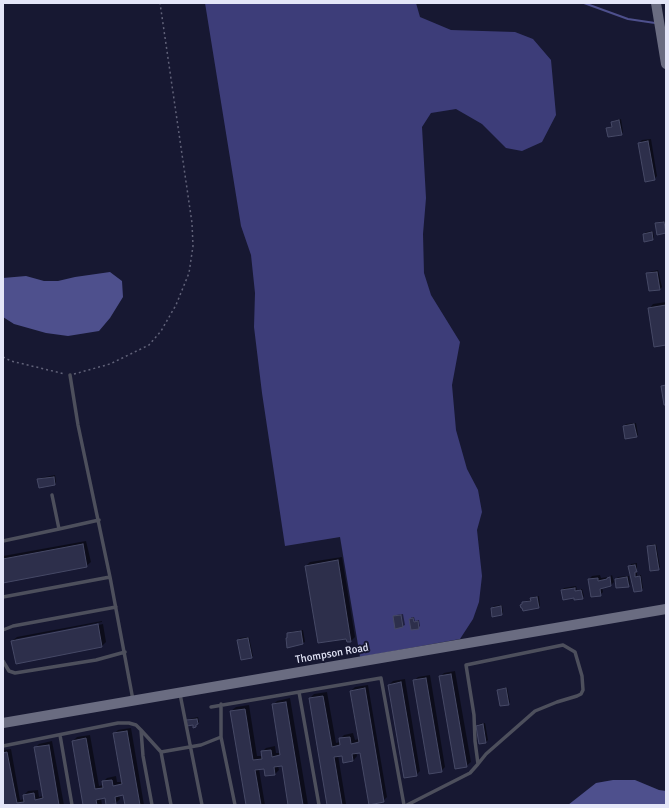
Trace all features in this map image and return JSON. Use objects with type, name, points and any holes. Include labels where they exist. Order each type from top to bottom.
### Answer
[{"type":"main road","points":[[656,3],[666,64]]},
{"type":"main road","name":"Thompson Road","points":[[3,723],[666,609]]},
{"type":"lane","points":[[70,375],[78,425],[99,520],[133,700]]},
{"type":"lane","points":[[52,495],[59,529]]},
{"type":"lane","points":[[3,541],[99,520]]},
{"type":"lane","points":[[3,597],[110,577]]},
{"type":"lane","points":[[3,630],[13,626],[116,607]]},
{"type":"lane","points":[[211,707],[221,704],[381,678],[406,805],[470,774],[478,764],[486,754],[535,711],[581,694],[583,690],[582,676],[575,652],[563,645],[466,665],[474,716],[478,764]]},
{"type":"lane","points":[[3,661],[8,671],[15,673],[96,660],[125,652]]},
{"type":"lane","points":[[179,692],[202,805]]},
{"type":"lane","points":[[299,692],[319,805]]},
{"type":"lane","points":[[221,704],[221,737],[235,805]]},
{"type":"lane","points":[[3,746],[118,724],[129,723],[136,725],[161,752],[171,805]]},
{"type":"lane","points":[[141,730],[143,756],[152,805]]},
{"type":"lane","points":[[60,735],[72,805]]},
{"type":"lane","points":[[161,752],[201,745],[221,737]]},
{"type":"path","points":[[3,357],[11,361],[70,375],[110,364],[149,345],[161,331],[176,305],[189,273],[193,246],[192,223],[160,3]]},
{"type":"shaded area","points":[[205,3],[416,3],[420,17],[451,30],[515,32],[533,39],[551,60],[556,115],[542,142],[522,151],[506,148],[482,124],[456,109],[431,113],[422,127],[426,198],[423,234],[424,273],[431,295],[460,342],[452,385],[456,430],[467,469],[478,490],[482,512],[477,530],[482,576],[479,602],[473,619],[460,639],[360,657],[340,537],[285,546],[262,393],[254,327],[255,293],[251,255],[241,226]]},
{"type":"water","points":[[110,272],[122,281],[123,297],[110,318],[99,331],[68,336],[46,333],[14,324],[3,317],[3,278],[26,276],[44,281],[58,281]]},
{"type":"water","points":[[613,780],[635,780],[659,790],[666,791],[666,805],[568,805],[596,783]]},
{"type":"building","points":[[619,120],[622,135],[608,137],[606,128],[612,127],[611,122]]},
{"type":"building","points":[[648,141],[655,180],[645,182],[638,143]]},
{"type":"building","points":[[664,222],[666,233],[657,235],[655,223]]},
{"type":"building","points":[[652,232],[653,240],[644,242],[643,234]]},
{"type":"building","points":[[657,272],[660,290],[649,291],[646,273]]},
{"type":"building","points":[[666,305],[666,345],[654,347],[648,308]]},
{"type":"building","points":[[666,385],[666,405],[664,405],[661,386]]},
{"type":"building","points":[[634,424],[637,437],[625,439],[623,426]]},
{"type":"building","points":[[54,477],[55,485],[39,488],[37,479]]},
{"type":"building","points":[[83,544],[87,567],[3,583],[3,559]]},
{"type":"building","points":[[655,545],[659,570],[650,571],[647,546]]},
{"type":"building","points":[[338,560],[351,642],[347,642],[346,639],[318,643],[305,566]]},
{"type":"building","points":[[635,565],[637,572],[635,572],[635,577],[640,576],[642,591],[634,592],[628,566]]},
{"type":"building","points":[[610,577],[611,586],[600,589],[601,596],[591,597],[588,579],[598,578],[598,581]]},
{"type":"building","points":[[627,577],[629,587],[616,588],[615,579]]},
{"type":"building","points":[[575,588],[575,591],[581,590],[583,599],[574,600],[574,598],[563,600],[561,590]]},
{"type":"building","points":[[537,597],[539,608],[523,611],[520,605],[522,602],[531,601],[530,598]]},
{"type":"building","points":[[501,606],[502,615],[492,617],[491,608]]},
{"type":"building","points":[[401,615],[403,627],[395,629],[393,616]]},
{"type":"building","points":[[413,618],[414,622],[418,621],[419,629],[411,630],[409,619]]},
{"type":"building","points":[[98,624],[102,647],[16,664],[11,641]]},
{"type":"building","points":[[301,631],[303,644],[287,648],[287,633]]},
{"type":"building","points":[[248,638],[252,658],[241,660],[237,640]]},
{"type":"building","points":[[451,674],[467,767],[455,769],[439,676]]},
{"type":"building","points":[[426,678],[442,772],[429,774],[413,680]]},
{"type":"building","points":[[401,682],[417,776],[404,778],[388,685]]},
{"type":"building","points":[[365,688],[384,802],[369,805],[360,753],[352,754],[353,761],[343,763],[342,756],[334,757],[342,805],[327,805],[309,698],[323,696],[332,747],[340,745],[339,738],[350,737],[351,744],[359,742],[350,691]]},
{"type":"building","points":[[506,688],[509,705],[500,706],[497,690]]},
{"type":"building","points":[[286,702],[303,805],[288,805],[282,766],[274,767],[275,775],[265,776],[264,769],[255,770],[261,805],[246,805],[230,711],[245,709],[253,760],[262,759],[261,751],[271,750],[272,757],[280,755],[272,704]]},
{"type":"building","points":[[197,719],[198,724],[196,727],[193,728],[193,725],[187,726],[186,720]]},
{"type":"building","points":[[483,724],[486,743],[479,744],[476,726]]},
{"type":"building","points":[[127,731],[140,805],[125,805],[123,795],[115,797],[116,804],[106,805],[105,798],[96,800],[97,805],[83,805],[72,741],[86,738],[95,789],[103,788],[102,781],[112,780],[113,786],[122,784],[113,733]]},
{"type":"building","points":[[49,745],[59,805],[3,805],[3,753],[7,752],[17,803],[24,802],[23,795],[34,793],[35,800],[43,798],[34,747]]},
{"type":"waterway","points":[[584,3],[628,19],[655,23]]}]
